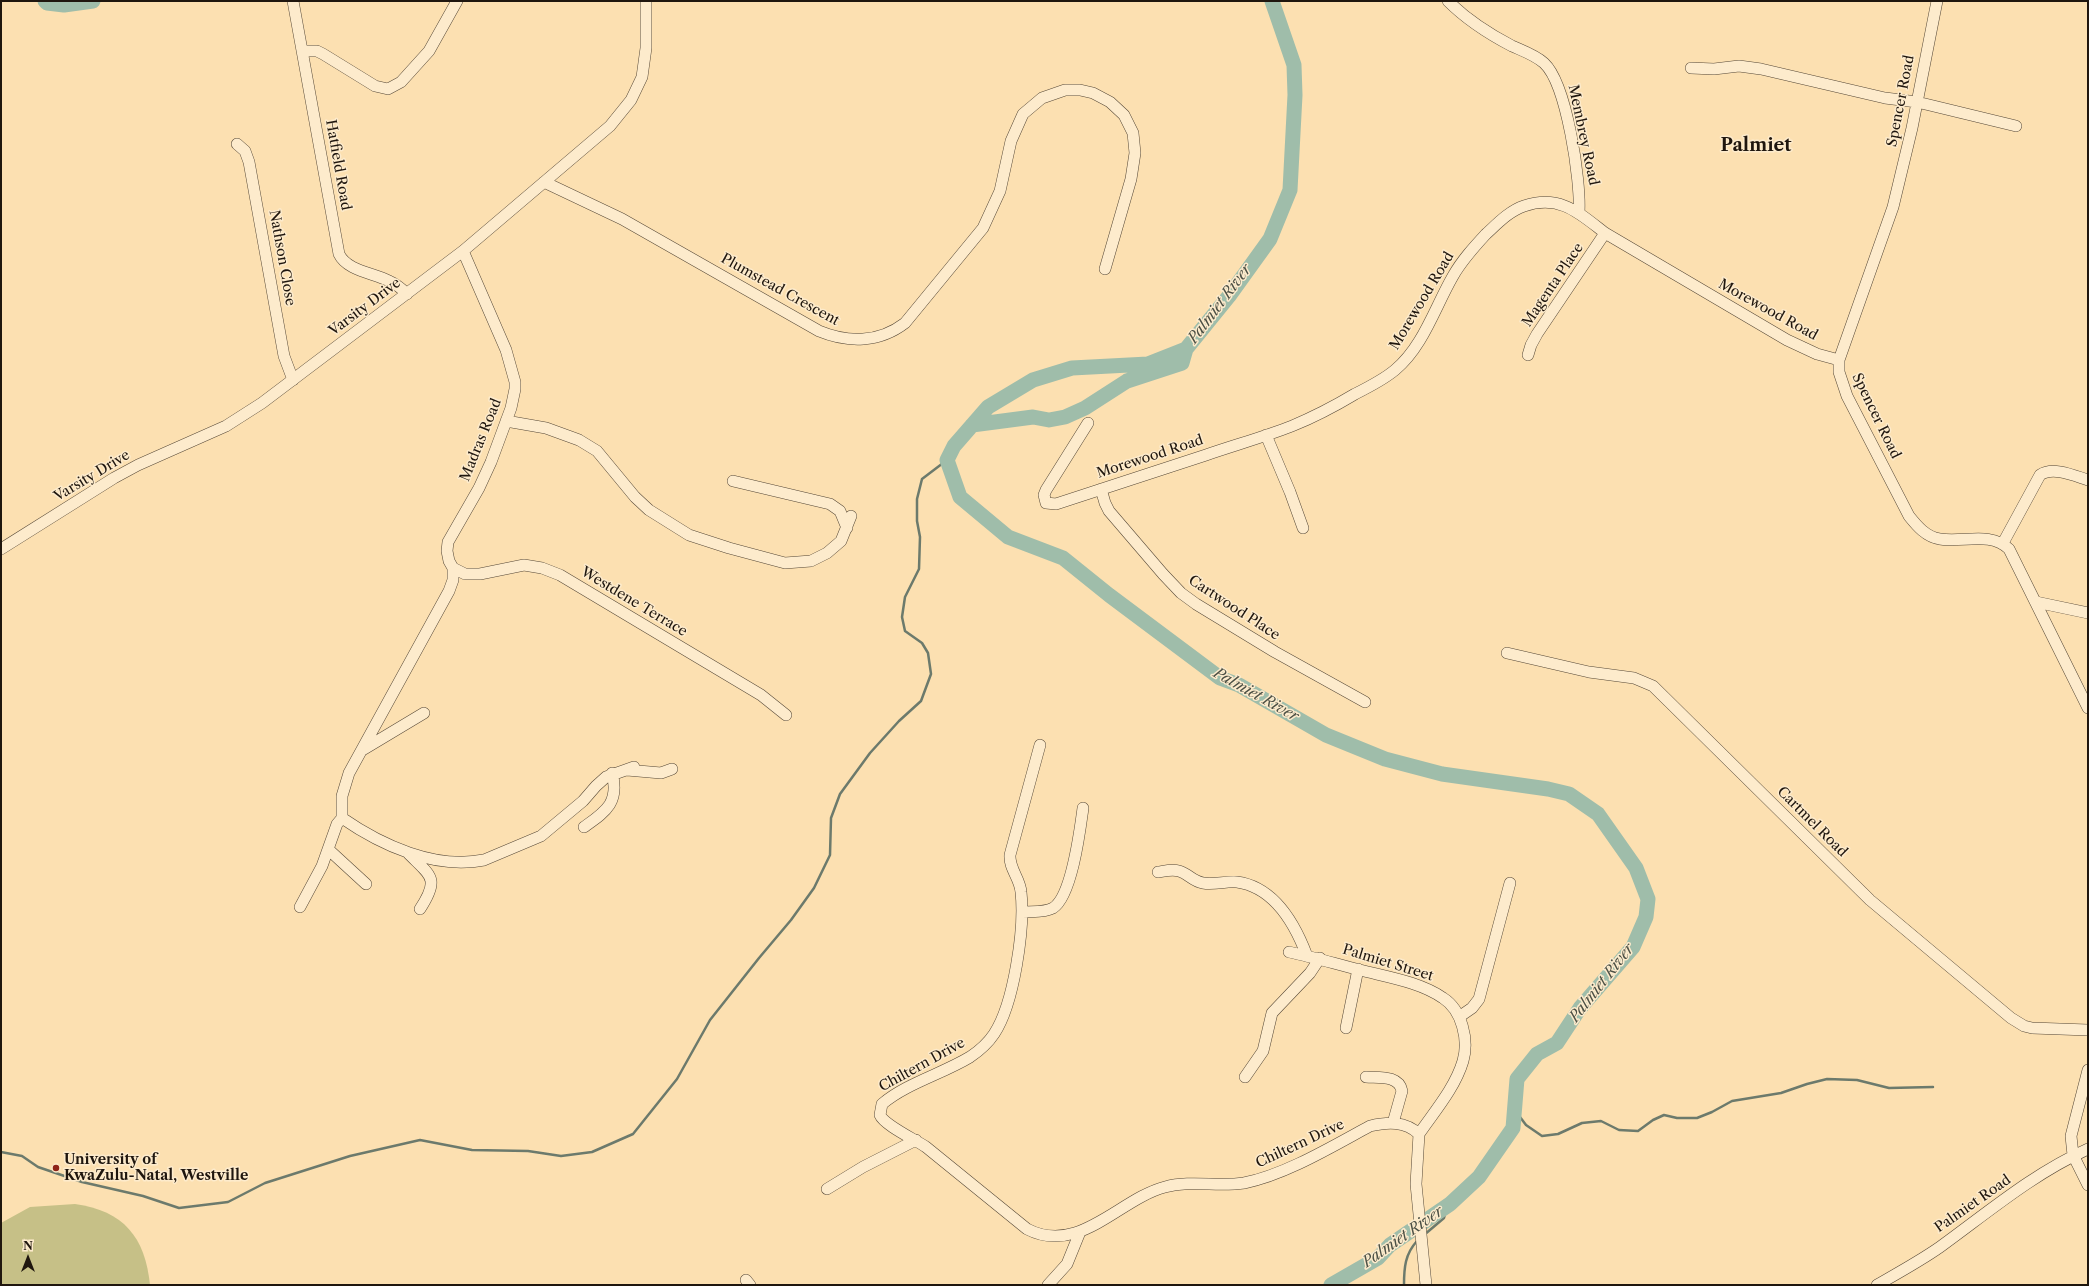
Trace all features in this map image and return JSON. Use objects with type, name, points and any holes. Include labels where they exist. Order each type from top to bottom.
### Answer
[{"type":"street","name":"Hatfield Road","points":[[293,1],[339,254],[351,266],[390,281],[408,294]]},
{"type":"street","points":[[303,51],[317,51],[375,86],[384,89],[393,88],[401,82],[424,57],[457,1]]},
{"type":"street","name":"Varsity Drive","points":[[1,549],[138,465],[233,422],[293,380],[463,251],[610,126],[637,90],[642,77],[645,58],[646,1]]},
{"type":"street","name":"Membrey Road","points":[[1448,1],[1467,19],[1544,63],[1553,75],[1565,113],[1577,170],[1580,197],[1579,212]]},
{"type":"street","name":"Spencer Road","points":[[1937,1],[1917,102],[1893,207],[1839,360],[1839,372],[1847,396],[1909,516],[1916,525],[1926,533],[1941,539],[1985,539],[2003,544]]},
{"type":"street","points":[[1691,68],[1750,67],[1884,98],[1917,102],[2016,126]]},
{"type":"street","name":"Plumstead Crescent","points":[[544,182],[622,219],[819,331],[841,339],[868,340],[895,331],[905,323],[983,228],[1000,191],[1011,141],[1024,114],[1033,104],[1047,95],[1065,90],[1080,90],[1102,97],[1119,110],[1129,124],[1135,144],[1131,179],[1105,269]]},
{"type":"street","name":"Nathson Close","points":[[238,144],[245,151],[249,162],[284,356],[293,380]]},
{"type":"street","name":"Morewood Road","points":[[1088,422],[1046,490],[1044,500],[1046,503],[1056,504],[1293,426],[1334,406],[1396,369],[1405,361],[1421,337],[1454,274],[1469,253],[1509,214],[1523,207],[1540,203],[1552,203],[1579,212],[1606,233],[1787,340],[1817,354],[1839,360]]},
{"type":"street","name":"Magenta Place","points":[[1528,355],[1537,334],[1606,233]]},
{"type":"street","name":"Madras Road","points":[[453,568],[448,556],[448,542],[479,488],[497,448],[514,399],[515,382],[506,350],[463,251]]},
{"type":"street","points":[[506,421],[546,428],[568,435],[588,445],[597,451],[635,497],[649,510],[680,531],[707,542],[780,561],[802,563],[818,559],[827,554],[841,540],[851,516]]},
{"type":"street","points":[[1266,435],[1290,492],[1302,528]]},
{"type":"street","points":[[2088,480],[2054,472],[2047,472],[2040,475],[2003,544],[2013,555],[2088,708]]},
{"type":"street","points":[[733,481],[830,504],[840,511],[847,528]]},
{"type":"street","name":"Cartwood Place","points":[[1101,489],[1109,511],[1149,559],[1181,593],[1241,632],[1366,702]]},
{"type":"street","name":"Westdene Terrace","points":[[453,568],[460,573],[475,575],[524,565],[542,568],[560,575],[761,695],[786,715]]},
{"type":"street","points":[[300,907],[329,850],[337,824],[342,818],[342,796],[345,785],[449,591],[453,580],[453,568]]},
{"type":"street","points":[[2036,602],[2088,613]]},
{"type":"street","name":"Cartmel Road","points":[[1507,653],[1589,672],[1634,678],[1653,686],[1870,900],[2011,1018],[2024,1026],[2032,1028],[2088,1030]]},
{"type":"street","points":[[364,749],[424,713]]},
{"type":"street","name":"Chiltern Drive","points":[[1040,745],[1010,855],[1010,865],[1020,884],[1022,912],[1020,942],[1014,974],[1001,1019],[993,1035],[968,1058],[886,1100],[880,1108],[880,1115],[886,1124],[916,1140],[1027,1229],[1036,1234],[1055,1237],[1080,1232],[1164,1187],[1184,1184],[1230,1185],[1256,1180],[1291,1168],[1370,1126],[1393,1123],[1413,1129],[1419,1134]]},
{"type":"street","points":[[342,818],[375,837],[407,852],[456,863],[484,860],[541,836],[567,816],[596,786],[612,773],[630,768],[661,773],[672,769]]},
{"type":"street","points":[[584,827],[608,810],[614,789],[612,773]]},
{"type":"street","points":[[1022,912],[1045,911],[1057,904],[1076,855],[1083,808]]},
{"type":"street","points":[[329,850],[366,884]]},
{"type":"street","points":[[407,852],[426,870],[432,882],[430,895],[420,909]]},
{"type":"street","points":[[1158,872],[1178,871],[1198,882],[1212,884],[1235,882],[1255,887],[1270,897],[1286,915],[1297,931],[1307,956]]},
{"type":"street","points":[[1459,1017],[1472,1008],[1479,999],[1510,883]]},
{"type":"street","name":"Palmiet Street","points":[[1289,952],[1320,958],[1430,990],[1444,998],[1453,1007],[1459,1017],[1464,1031],[1465,1047],[1462,1062],[1450,1087],[1419,1134]]},
{"type":"street","points":[[1245,1077],[1263,1051],[1272,1013],[1310,973],[1320,958]]},
{"type":"street","points":[[1346,1028],[1358,970]]},
{"type":"street","points":[[2088,1070],[2070,1136],[2073,1156],[2088,1185]]},
{"type":"street","points":[[1366,1077],[1390,1079],[1397,1081],[1401,1086],[1402,1091],[1393,1123]]},
{"type":"street","points":[[1419,1134],[1416,1184],[1426,1285]]},
{"type":"street","points":[[827,1189],[863,1167],[916,1140]]},
{"type":"street","name":"Palmiet Road","points":[[1877,1285],[1939,1247],[1988,1211],[2073,1156],[2088,1149]]},
{"type":"street","points":[[1048,1285],[1066,1264],[1080,1232]]},
{"type":"shaded area","points":[[75,1204],[107,1213],[119,1220],[129,1229],[137,1240],[143,1253],[150,1285],[1,1285],[1,1223],[30,1207]]},
{"type":"waterway","points":[[45,1],[47,3],[64,5],[93,1]]},
{"type":"waterway","name":"Palmiet River","points":[[1272,1],[1294,65],[1295,95],[1290,190],[1270,239],[1229,296],[1186,349],[1148,364],[1072,368],[1033,380],[988,407],[954,446],[947,460],[960,497],[1008,537],[1063,558],[1109,595],[1220,678],[1239,685],[1326,735],[1385,759],[1442,774],[1548,789],[1569,794],[1598,814],[1636,868],[1648,899],[1646,917],[1633,947],[1580,1008],[1557,1043],[1537,1054],[1517,1079],[1513,1128],[1479,1177],[1450,1204],[1390,1245],[1378,1258],[1331,1285]]},
{"type":"waterway","points":[[972,425],[1033,417],[1049,420],[1065,417],[1085,408],[1127,381],[1182,363],[1186,349]]},
{"type":"waterway","points":[[1,1152],[22,1156],[38,1167],[82,1182],[143,1196],[179,1208],[228,1202],[265,1183],[350,1156],[420,1140],[472,1150],[528,1151],[561,1156],[592,1152],[633,1134],[677,1079],[710,1020],[791,920],[814,888],[830,855],[831,818],[840,794],[870,753],[899,721],[921,701],[931,674],[928,653],[922,643],[905,631],[902,617],[905,597],[919,569],[920,537],[917,521],[917,499],[922,479],[947,460]]},
{"type":"waterway","points":[[1514,1109],[1526,1125],[1542,1136],[1558,1134],[1582,1123],[1601,1121],[1619,1130],[1638,1131],[1653,1120],[1664,1115],[1677,1118],[1697,1118],[1732,1101],[1781,1093],[1827,1079],[1857,1080],[1889,1088],[1933,1087]]},
{"type":"waterway","points":[[1424,1235],[1444,1218],[1447,1206]]},
{"type":"waterway","points":[[1404,1285],[1406,1262],[1410,1251],[1417,1241]]},
{"type":"place","name":"University of KwaZulu-Natal, Westville","points":[[56,1168]]},
{"type":"district","name":"Palmiet","points":[[1756,146]]}]
